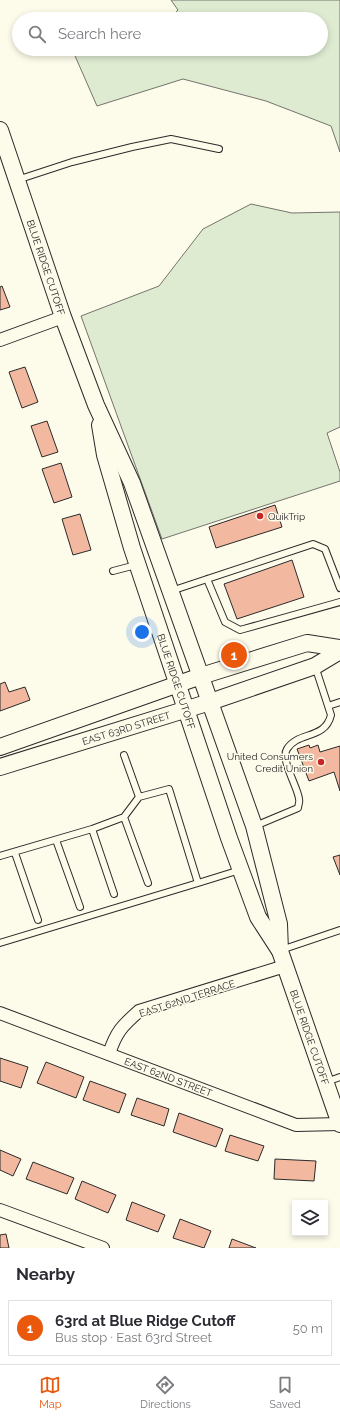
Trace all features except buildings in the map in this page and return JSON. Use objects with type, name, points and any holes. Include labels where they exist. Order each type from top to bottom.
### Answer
[{"type":"main road","name":"BLUE RIDGE CUTOFF","points":[[0,130],[63,317],[96,405],[132,483],[254,826],[279,924],[280,951]]},
{"type":"main road","name":"BLUE RIDGE CUTOFF","points":[[96,405],[105,455],[138,564],[240,870],[258,917],[280,951],[333,1080],[340,1124]]},
{"type":"main road","points":[[0,747],[201,676],[307,644],[340,648]]},
{"type":"main road","name":"EAST 63RD STREET","points":[[0,767],[210,702],[315,666],[340,651]]},
{"type":"street","points":[[0,340],[63,317]]},
{"type":"street","name":"EAST 62ND TERRACE","points":[[109,1054],[114,1037],[121,1027],[139,1011],[285,966]]},
{"type":"street","name":"EAST 62ND STREET","points":[[0,1013],[296,1125],[340,1124]]},
{"type":"street","points":[[0,1210],[103,1248]]},
{"type":"lane","points":[[17,180],[72,162],[132,146],[171,139],[219,149]]},
{"type":"lane","points":[[171,591],[313,544],[325,549],[340,588]]},
{"type":"lane","points":[[113,571],[138,564]]},
{"type":"lane","points":[[207,579],[225,622],[240,630],[340,602]]},
{"type":"lane","points":[[254,826],[298,808],[299,799],[286,757],[287,749],[298,740],[318,733],[329,723],[331,715],[315,666]]},
{"type":"lane","points":[[328,706],[340,702]]},
{"type":"lane","points":[[124,756],[138,797]]},
{"type":"lane","points":[[0,856],[15,853],[92,829],[124,817],[138,797],[169,789],[198,883]]},
{"type":"lane","points":[[124,817],[148,883]]},
{"type":"lane","points":[[92,829],[114,894]]},
{"type":"lane","points":[[56,840],[80,907]]},
{"type":"lane","points":[[15,853],[38,920]]},
{"type":"lane","points":[[0,943],[240,870]]},
{"type":"lane","points":[[280,951],[340,930]]},
{"type":"green space","points":[[171,0],[340,0],[340,152],[331,126],[266,101],[183,79],[97,106],[75,56],[328,56],[328,12],[176,12],[178,10]]},
{"type":"green space","points":[[251,204],[292,213],[340,212],[340,427],[327,433],[340,472],[340,481],[162,539],[81,316],[159,286],[203,229]]},
{"type":"place","name":"QuikTrip","points":[[260,516]]},
{"type":"place","name":"63rd at Blue Ridge Cutoff","points":[[234,655]]},
{"type":"place","name":"United Consumers Credit Union","points":[[321,762]]}]
